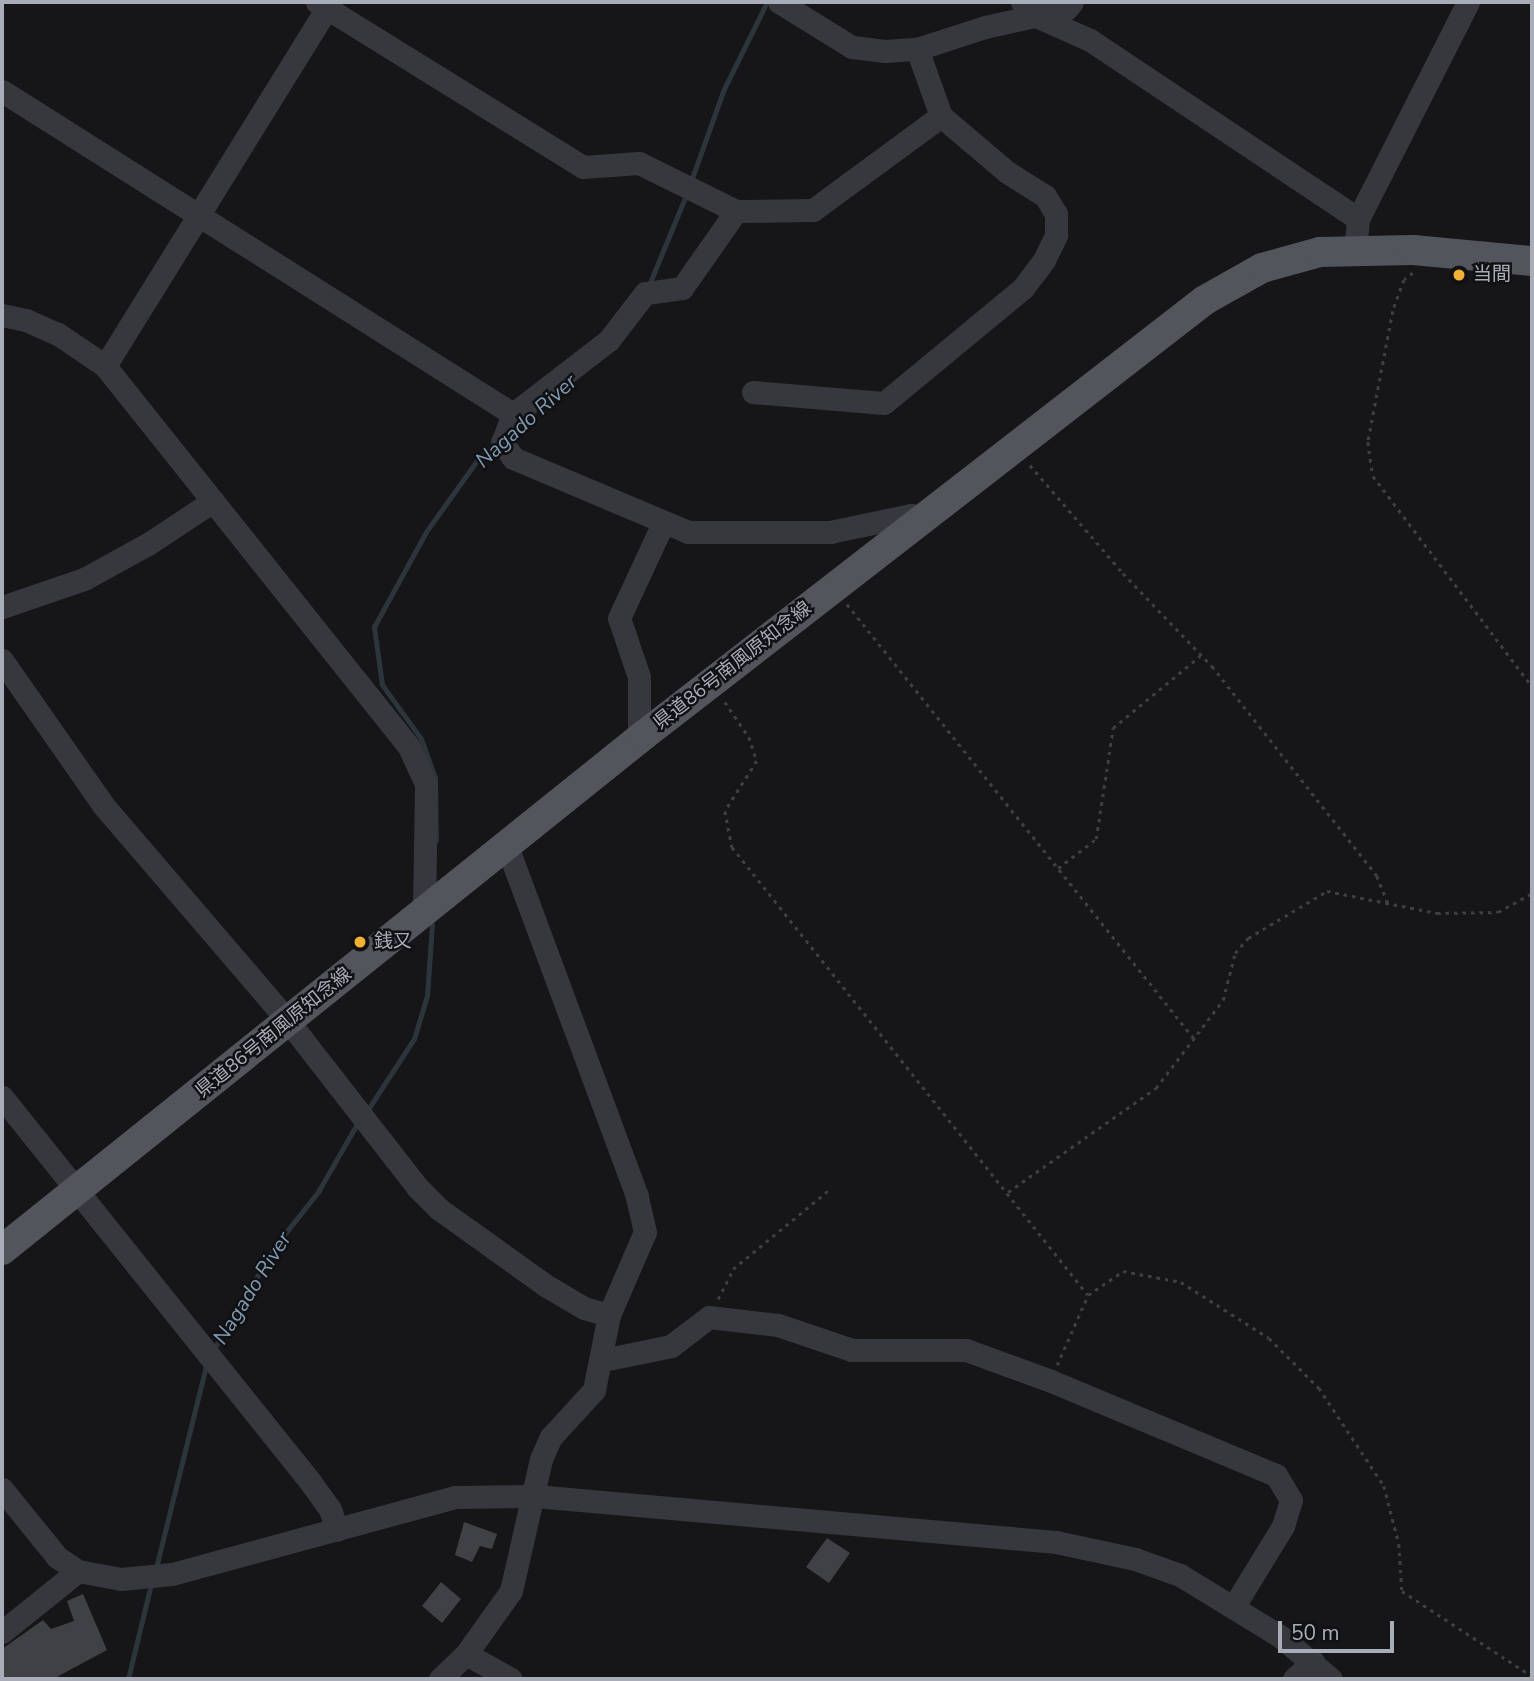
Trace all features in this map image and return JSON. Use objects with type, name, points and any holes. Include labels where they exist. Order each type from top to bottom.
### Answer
[{"type":"main road","name":"県道86号南風原知念線","points":[[2,1250],[507,848],[644,735],[1015,447],[1238,279],[1287,259],[1355,249],[1532,261]]},
{"type":"street","points":[[779,2],[852,47],[917,49],[1029,9],[1066,9],[1072,2]]},
{"type":"street","points":[[1355,249],[1358,219],[1468,2]]},
{"type":"street","points":[[105,366],[325,4],[583,167],[639,163],[736,211],[813,210],[942,116]]},
{"type":"street","points":[[1029,9],[1090,40],[1358,219]]},
{"type":"street","points":[[753,391],[884,403],[1023,288],[1044,260],[1056,234],[1056,214],[1045,196],[1007,172],[942,116],[917,49]]},
{"type":"street","points":[[2,91],[513,414]]},
{"type":"street","points":[[736,211],[682,288],[645,293],[609,340],[513,414],[502,442],[513,458],[688,532],[830,532],[911,516],[922,521]]},
{"type":"street","points":[[2,315],[26,320],[58,334],[105,366],[409,747],[426,784],[424,913]]},
{"type":"street","points":[[2,607],[84,579],[149,544],[213,501]]},
{"type":"street","points":[[644,735],[639,727],[639,677],[619,618],[663,523]]},
{"type":"street","points":[[2,660],[103,805],[288,1021],[439,1209],[545,1285],[584,1308],[609,1315]]},
{"type":"street","points":[[440,1679],[466,1654],[510,1591],[535,1496],[541,1459],[551,1437],[594,1390],[603,1360],[609,1315],[641,1248],[644,1218],[507,848]]},
{"type":"street","points":[[2,1097],[311,1483],[330,1509],[337,1531]]},
{"type":"street","points":[[603,1360],[671,1346],[709,1317],[778,1325],[852,1350],[966,1350],[1051,1381],[1276,1475],[1291,1500],[1283,1526],[1234,1606]]},
{"type":"street","points":[[2,1489],[57,1557],[78,1571],[121,1579],[172,1574],[456,1497],[535,1496],[1055,1542],[1135,1559],[1180,1575],[1234,1606],[1313,1661],[1331,1679]]},
{"type":"street","points":[[2,1632],[78,1571]]},
{"type":"street","points":[[466,1654],[510,1679]]},
{"type":"street","points":[[1294,1679],[1313,1661]]},
{"type":"path","points":[[1435,253],[1404,280],[1393,311],[1368,442],[1373,476],[1532,687]]},
{"type":"path","points":[[1015,447],[1201,656],[1377,876],[1389,906]]},
{"type":"path","points":[[834,587],[1196,1041]]},
{"type":"path","points":[[1058,868],[1096,839],[1113,728],[1201,656]]},
{"type":"path","points":[[711,684],[749,737],[758,761],[725,811],[732,847],[1088,1295]]},
{"type":"path","points":[[1007,1193],[1118,1119],[1156,1088],[1196,1041],[1223,1000],[1235,953],[1248,938],[1327,891],[1389,906],[1437,913],[1498,912],[1532,893]]},
{"type":"path","points":[[709,1317],[733,1269],[830,1189]]},
{"type":"path","points":[[1051,1381],[1088,1295],[1124,1271],[1181,1282],[1269,1338],[1320,1388],[1384,1486],[1399,1544],[1402,1591],[1532,1676]]},
{"type":"building","points":[[464,1522],[497,1534],[492,1549],[480,1546],[472,1562],[455,1555]]},
{"type":"building","points":[[827,1538],[850,1553],[829,1583],[806,1567]]},
{"type":"building","points":[[441,1582],[461,1599],[442,1623],[422,1606]]},
{"type":"building","points":[[83,1594],[107,1650],[53,1679],[2,1679],[2,1649],[43,1620],[51,1629],[74,1621],[67,1601]]},
{"type":"waterway","name":"Nagado River","points":[[691,181],[724,89],[767,2]]},
{"type":"waterway","name":"Nagado River","points":[[649,285],[687,193]]},
{"type":"waterway","name":"Nagado River","points":[[519,424],[534,412]]},
{"type":"waterway","name":"Nagado River","points":[[436,841],[435,778],[421,739],[382,685],[374,627],[426,532],[476,462],[496,443]]},
{"type":"waterway","name":"Nagado River","points":[[367,1111],[414,1039],[427,996],[432,925]]},
{"type":"waterway","name":"Nagado River","points":[[214,1349],[276,1245],[318,1192],[357,1124]]},
{"type":"waterway","name":"Nagado River","points":[[156,1568],[206,1366]]},
{"type":"waterway","name":"Nagado River","points":[[128,1679],[151,1584]]},
{"type":"place","name":"当間","points":[[1459,275]]},
{"type":"place","name":"銭又","points":[[360,942]]}]
